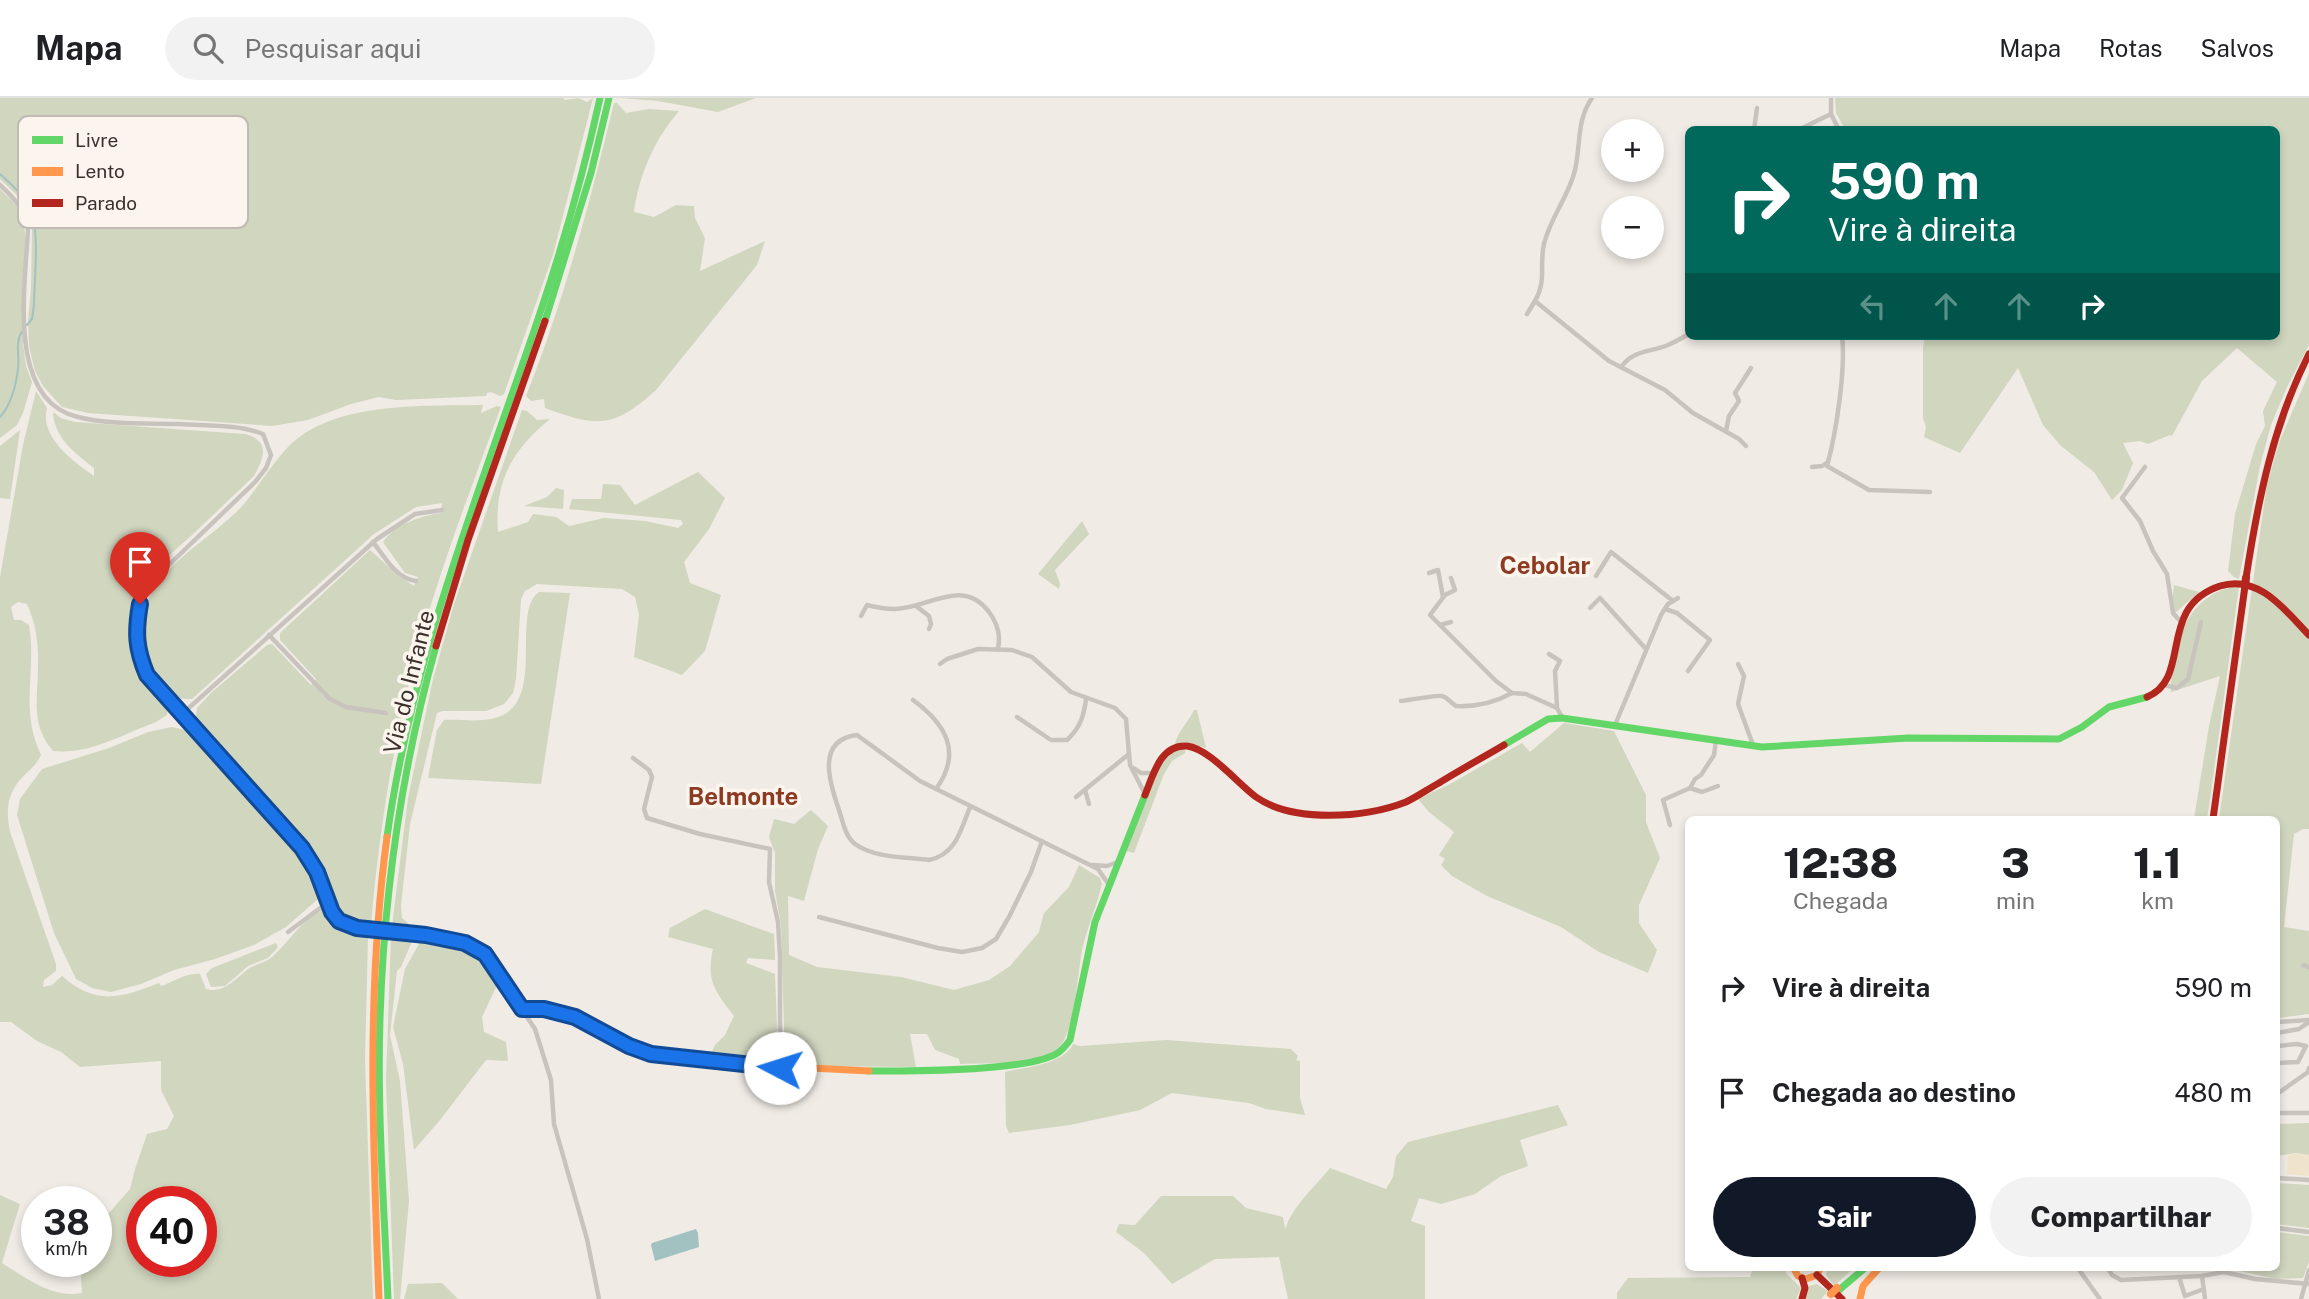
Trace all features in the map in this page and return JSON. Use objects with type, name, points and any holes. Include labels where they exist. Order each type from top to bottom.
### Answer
[{"type":"main road","name":"Via do Infante","points":[[379,1299],[371,1074],[373,994],[380,896],[395,788],[414,696],[438,607],[553,276],[579,189],[600,98]]},
{"type":"main road","name":"Via do Infante","points":[[388,1299],[380,1112],[381,987],[389,883],[407,768],[445,611],[555,295],[583,206],[609,98]]},
{"type":"main road","points":[[2213,816],[2245,582],[2265,470],[2286,406],[2309,354]]},
{"type":"main road","points":[[2286,406],[2309,360]]},
{"type":"main road","points":[[522,1009],[544,1009],[575,1017],[629,1046],[651,1054],[780,1068],[865,1072],[1035,1062],[1058,1053],[1070,1040],[1087,951],[1109,885],[1155,772],[1167,752],[1180,747],[1191,747],[1211,757],[1255,796],[1289,813],[1313,814],[1394,807],[1548,719],[1562,718],[1762,747],[1908,738],[2059,739],[2077,730],[2109,707],[2152,695],[2163,685],[2180,621],[2193,603],[2205,593],[2226,584],[2246,583],[2257,586],[2268,593],[2309,635]]},
{"type":"main road","points":[[1795,1271],[1802,1278],[1810,1279],[1819,1271],[1834,1295],[1859,1271]]},
{"type":"main road","points":[[1860,1299],[1861,1289],[1877,1271]]},
{"type":"main road","points":[[1802,1278],[1805,1288],[1802,1299]]},
{"type":"street","points":[[1527,314],[1541,291],[1544,278],[1541,260],[1544,242],[1572,182],[1580,122],[1591,98]]},
{"type":"street","points":[[1831,98],[1831,114],[1837,126]]},
{"type":"street","points":[[1755,126],[1757,108]]},
{"type":"street","points":[[1805,126],[1831,114]]},
{"type":"street","points":[[0,185],[18,203]]},
{"type":"street","points":[[28,228],[25,353],[40,390],[57,409],[78,417],[106,421],[254,430],[264,434],[271,455],[266,468],[255,482],[146,587],[136,624],[137,650],[147,675],[302,848],[317,872],[327,902],[339,921],[357,928],[465,943],[485,954],[535,1029],[551,1080],[554,1124],[587,1239],[599,1299]]},
{"type":"street","points":[[1535,301],[1609,360],[1665,390],[1693,413],[1726,431],[1746,446]]},
{"type":"street","points":[[1622,366],[1627,359],[1640,352],[1670,345],[1685,336]]},
{"type":"street","points":[[1842,340],[1834,442],[1827,466],[1869,490],[1930,492]]},
{"type":"street","points":[[1726,431],[1730,416],[1739,401],[1735,393],[1751,368]]},
{"type":"street","points":[[1812,467],[1822,466],[1828,461]]},
{"type":"street","points":[[2145,467],[2122,498],[2140,521],[2168,574],[2173,613],[2180,621]]},
{"type":"street","points":[[181,715],[373,542],[415,514],[442,510]]},
{"type":"street","points":[[373,542],[393,569],[416,581]]},
{"type":"street","points":[[1596,576],[1611,552],[1676,600],[1665,609],[1615,725]]},
{"type":"street","points":[[1429,573],[1438,570],[1443,598]]},
{"type":"street","points":[[1451,578],[1455,590],[1443,598],[1430,615],[1496,681],[1513,693]]},
{"type":"street","points":[[861,616],[867,606],[894,609],[959,594],[975,599],[988,610],[996,623],[1000,639],[998,648]]},
{"type":"street","points":[[1590,608],[1600,598],[1646,649]]},
{"type":"street","points":[[915,605],[929,616],[929,629]]},
{"type":"street","points":[[1665,609],[1677,613],[1710,640],[1688,671]]},
{"type":"street","points":[[1439,625],[1451,622]]},
{"type":"street","points":[[2163,685],[2177,688],[2188,679],[2201,622]]},
{"type":"street","points":[[269,635],[330,699],[346,708],[386,713]]},
{"type":"street","points":[[940,664],[966,652],[998,648],[1022,653],[1032,657],[1071,692],[1115,708],[1126,719],[1130,765],[1146,795]]},
{"type":"street","points":[[1549,654],[1560,661],[1555,671],[1557,708],[1562,718]]},
{"type":"street","points":[[1738,664],[1744,677],[1738,704],[1753,746]]},
{"type":"street","points":[[1401,701],[1440,695],[1456,706],[1473,707],[1513,693],[1526,694],[1557,708]]},
{"type":"street","points":[[1017,717],[1051,740],[1067,740],[1077,731],[1084,714],[1086,699]]},
{"type":"street","points":[[914,700],[940,727],[951,750],[951,761],[944,779],[936,789]]},
{"type":"street","points":[[970,807],[952,847],[937,858],[915,858],[863,848],[852,842],[847,834],[829,777],[830,755],[837,743],[846,736],[857,735],[920,781],[1098,869],[1109,885]]},
{"type":"street","points":[[1670,825],[1662,800],[1690,788],[1714,755],[1716,740]]},
{"type":"street","points":[[1076,797],[1129,753]]},
{"type":"street","points":[[633,758],[649,770],[652,777],[644,809],[647,818],[700,834],[770,849],[769,882],[778,922],[780,957],[780,1068]]},
{"type":"street","points":[[1130,765],[1141,773],[1155,772]]},
{"type":"street","points":[[1690,788],[1702,792],[1718,786]]},
{"type":"street","points":[[1085,790],[1089,804]]},
{"type":"street","points":[[819,917],[938,948],[962,952],[982,948],[996,939],[1009,917],[1031,872],[1042,841]]},
{"type":"street","points":[[1087,863],[1107,866],[1119,862]]},
{"type":"street","points":[[288,932],[327,902]]},
{"type":"street","points":[[2280,1022],[2309,1021]]},
{"type":"street","points":[[2280,1032],[2299,1029],[2309,1021]]},
{"type":"street","points":[[2280,1046],[2298,1044],[2307,1047],[2298,1062],[2280,1063]]},
{"type":"street","points":[[2280,1092],[2308,1072],[2309,1068]]},
{"type":"street","points":[[2280,1113],[2309,1113]]},
{"type":"street","points":[[2280,1178],[2309,1180]]},
{"type":"street","points":[[2280,1228],[2309,1232]]},
{"type":"street","points":[[2301,1299],[2309,1270]]},
{"type":"street","points":[[2080,1271],[2100,1299]]},
{"type":"street","points":[[2110,1271],[2121,1280],[2202,1276],[2217,1271]]},
{"type":"street","points":[[2229,1271],[2255,1279],[2307,1284]]},
{"type":"street","points":[[2202,1276],[2205,1299]]},
{"type":"street","points":[[2179,1277],[2185,1296],[2204,1289]]},
{"type":"green space","points":[[0,98],[578,98],[587,102],[593,98],[553,255],[504,394],[500,396],[491,392],[486,396],[396,400],[379,397],[308,420],[272,426],[88,413],[62,407],[43,386],[35,371],[29,346],[32,228],[248,228],[248,116],[18,116],[18,196],[0,179]]},
{"type":"green space","points":[[620,98],[756,98],[718,112],[658,101]]},
{"type":"green space","points":[[1835,98],[2309,98],[2309,345],[2271,425],[2260,466],[2239,579],[2228,571],[2235,514],[2256,444],[2265,426],[2263,411],[2277,382],[2237,348],[2202,381],[2172,436],[2148,444],[2140,441],[2123,443],[2133,463],[2122,490],[2112,500],[2094,472],[2061,446],[2043,425],[2018,368],[1960,453],[1924,437],[1926,427],[1923,418],[1923,348],[1924,340],[2280,340],[2280,126],[1843,126],[1836,113]]},
{"type":"green space","points":[[614,103],[626,113],[649,109],[679,111],[649,158],[634,212],[654,217],[676,205],[694,206],[695,218],[705,238],[700,271],[765,241],[757,265],[656,390],[616,418],[592,421],[545,408],[544,399],[531,401],[526,396],[575,251]]},
{"type":"green space","points":[[0,189],[17,206],[18,228],[24,228],[23,343],[26,366],[32,382],[17,425],[0,438]]},
{"type":"green space","points":[[2309,373],[2309,829],[2294,834],[2284,927],[2309,931],[2309,1014],[2280,1018],[2280,816],[2219,816],[2267,484],[2280,440]]},
{"type":"green space","points":[[36,391],[47,408],[46,419],[53,439],[68,456],[94,476],[94,468],[61,437],[53,412],[61,418],[75,422],[245,434],[259,441],[262,446],[262,457],[254,476],[158,566],[137,595],[131,630],[133,655],[143,679],[168,707],[167,715],[93,747],[53,751],[38,721],[38,652],[33,619],[27,604],[18,602],[11,607],[14,620],[21,620],[29,625],[31,722],[41,755],[12,792],[8,809],[9,826],[56,964],[56,971],[44,980],[43,987],[52,985],[62,976],[86,992],[109,996],[133,992],[159,983],[161,986],[185,976],[200,974],[206,989],[218,989],[229,985],[248,969],[272,957],[303,924],[324,909],[337,924],[368,936],[365,1060],[373,1299],[0,1299],[0,1195],[20,1204],[2,1263],[21,1277],[50,1290],[71,1294],[82,1293],[81,1277],[112,1277],[112,1210],[126,1194],[126,1277],[217,1277],[217,1186],[131,1186],[147,1134],[167,1129],[174,1116],[161,1090],[161,1061],[80,1067],[61,1052],[37,1041],[11,1022],[0,1022],[0,577],[23,445]]},
{"type":"green space","points":[[483,405],[481,413],[497,406],[501,407],[444,564],[407,692],[387,791],[371,924],[343,920],[335,911],[314,857],[195,723],[197,708],[267,645],[272,644],[311,685],[316,679],[280,640],[280,633],[370,550],[414,586],[418,577],[405,573],[383,542],[394,530],[409,522],[441,513],[442,503],[416,507],[374,534],[192,699],[178,698],[166,691],[148,665],[142,640],[146,605],[167,572],[244,504],[291,444],[317,426],[362,412],[387,408]]},
{"type":"green space","points":[[522,410],[537,420],[550,419],[525,443],[508,468],[499,498],[498,532],[528,522],[533,514],[556,517],[569,526],[604,518],[645,521],[678,528],[683,524],[681,520],[569,509],[572,499],[601,499],[603,484],[620,485],[635,505],[698,472],[725,498],[709,529],[684,562],[690,583],[721,595],[705,651],[682,675],[634,657],[639,615],[635,597],[622,589],[537,584],[525,591],[521,599],[513,693],[504,704],[486,711],[437,713],[410,824],[401,905],[402,918],[417,931],[392,926],[408,798],[433,679],[454,604]]},
{"type":"green space","points":[[20,430],[10,499],[0,498],[0,446]]},
{"type":"green space","points":[[556,488],[564,490],[563,509],[524,506],[547,497]]},
{"type":"green space","points":[[1082,521],[1089,534],[1055,570],[1059,589],[1038,574]]},
{"type":"green space","points":[[2174,585],[2199,592],[2175,613],[2172,602]]},
{"type":"green space","points":[[2239,586],[2207,816],[2194,816],[2220,676],[2171,692],[2172,674],[2174,657],[2186,624],[2206,599],[2221,590]]},
{"type":"green space","points":[[539,592],[570,593],[541,784],[428,778],[437,730],[444,720],[491,719],[513,708],[521,694],[525,676],[527,618],[531,602]]},
{"type":"green space","points":[[1194,710],[1197,710],[1206,748],[1186,742],[1175,744]]},
{"type":"green space","points":[[1564,723],[1614,731],[1646,795],[1646,822],[1660,858],[1639,905],[1639,923],[1657,950],[1648,973],[1599,952],[1561,927],[1487,896],[1452,876],[1441,865],[1445,859],[1439,855],[1454,832],[1429,812],[1418,799],[1522,743],[1530,752]]},
{"type":"green space","points":[[172,727],[185,730],[201,745],[265,815],[273,828],[297,849],[310,869],[318,899],[286,927],[254,945],[111,992],[92,988],[76,979],[54,933],[17,815],[20,799],[42,769],[109,748],[148,732]]},
{"type":"green space","points":[[1185,749],[1185,753],[1172,761],[1164,774],[1134,853],[1126,851],[1161,763],[1175,750]]},
{"type":"green space","points":[[811,810],[828,826],[818,849],[804,901],[788,896],[789,955],[817,967],[901,977],[954,990],[989,980],[1010,966],[1039,932],[1044,913],[1069,887],[1079,865],[1100,878],[1102,884],[1083,946],[1072,1018],[1063,1043],[1056,1050],[1035,1059],[960,1064],[959,1059],[935,1050],[927,1034],[910,1034],[916,1067],[789,1066],[785,1062],[781,925],[775,891],[775,853],[769,837],[774,819],[794,824]]},
{"type":"green space","points":[[705,909],[774,934],[775,960],[748,958],[746,963],[775,974],[778,1053],[768,1062],[713,1059],[710,1056],[734,1016],[714,985],[711,969],[713,949],[668,937],[670,928]]},
{"type":"green space","points":[[391,936],[413,939],[397,971],[390,1035],[400,1081],[409,1201],[400,1299],[394,1299],[386,1081]]},
{"type":"green space","points":[[421,940],[444,943],[479,956],[498,983],[482,1017],[484,1032],[506,1042],[508,1061],[486,1060],[414,1150],[403,1064],[393,1027],[405,969]]},
{"type":"green space","points":[[276,943],[278,947],[268,958],[248,966],[225,986],[211,987],[206,974],[212,968]]},
{"type":"green space","points":[[1166,1040],[1291,1049],[1298,1056],[1296,1060],[1300,1061],[1300,1098],[1305,1115],[1266,1109],[1249,1103],[1172,1093],[1140,1110],[1070,1125],[1009,1133],[1006,1126],[1005,1072],[1052,1061],[1061,1057],[1073,1044],[1080,1046]]},
{"type":"green space","points":[[1558,1105],[1568,1125],[1520,1140],[1528,1166],[1501,1176],[1475,1194],[1441,1204],[1419,1198],[1411,1221],[1425,1226],[1425,1299],[1288,1299],[1279,1257],[1215,1259],[1172,1284],[1144,1253],[1116,1232],[1119,1224],[1135,1225],[1161,1196],[1233,1196],[1246,1208],[1283,1217],[1285,1229],[1299,1204],[1330,1168],[1386,1189],[1393,1177],[1396,1156],[1408,1142]]},
{"type":"green space","points":[[2309,1123],[2309,1155],[2296,1153],[2280,1156],[2280,1124]]},
{"type":"green space","points":[[2280,1183],[2309,1185],[2309,1228],[2280,1224]]},
{"type":"green space","points":[[2280,1232],[2309,1236],[2309,1262],[2303,1278],[2276,1279],[2239,1271],[2280,1271]]},
{"type":"green space","points":[[1752,1271],[1786,1271],[1801,1288],[1796,1299],[1617,1299],[1617,1293],[1628,1278],[1750,1277]]},
{"type":"green space","points":[[1826,1271],[1851,1271],[1834,1286],[1826,1275]]},
{"type":"green space","points":[[442,1283],[458,1299],[404,1299],[408,1284]]},
{"type":"green space","points":[[1817,1284],[1828,1291],[1821,1299],[1805,1299],[1809,1286]]},
{"type":"sand","points":[[2288,1155],[2309,1155],[2309,1176],[2287,1174]]},
{"type":"water","points":[[696,1229],[699,1247],[655,1261],[652,1243]]},
{"type":"waterway","points":[[0,174],[18,191]]},
{"type":"waterway","points":[[27,325],[32,319],[34,305],[35,228]]},
{"type":"waterway","points":[[0,417],[14,388],[18,369],[18,344],[23,330]]},
{"type":"traffic: fast","points":[[387,837],[398,769],[431,637],[557,260],[600,98]]},
{"type":"traffic: fast","points":[[545,321],[591,173],[609,98]]},
{"type":"traffic: fast","points":[[388,1299],[379,1088],[382,971],[391,876],[404,783],[436,646]]},
{"type":"traffic: fast","points":[[1504,745],[1548,719],[1562,718],[1762,747],[1908,738],[2059,739],[2082,727],[2109,707],[2147,697]]},
{"type":"traffic: fast","points":[[869,1071],[997,1067],[1045,1059],[1059,1052],[1070,1040],[1095,922],[1145,795]]},
{"type":"traffic: fast","points":[[1839,1290],[1861,1271]]},
{"type":"traffic: slow","points":[[379,1299],[373,1125],[374,1010],[380,895],[387,837]]},
{"type":"traffic: slow","points":[[522,1009],[574,1018],[639,1050],[662,1056],[869,1071]]},
{"type":"traffic: slow","points":[[1795,1271],[1798,1276],[1806,1279],[1817,1275],[1819,1271]]},
{"type":"traffic: slow","points":[[1860,1299],[1863,1286],[1876,1271]]},
{"type":"traffic: slow","points":[[1831,1294],[1837,1288]]},
{"type":"traffic: jam","points":[[436,646],[468,540],[545,321]]},
{"type":"traffic: jam","points":[[2246,578],[2268,463],[2296,381],[2309,354]]},
{"type":"traffic: jam","points":[[2245,586],[2246,578]]},
{"type":"traffic: jam","points":[[2147,697],[2161,688],[2169,675],[2181,625],[2188,610],[2200,596],[2220,586],[2247,585],[2259,590],[2281,605],[2309,635]]},
{"type":"traffic: jam","points":[[2213,816],[2245,586]]},
{"type":"traffic: jam","points":[[1145,795],[1164,756],[1170,750],[1187,746],[1205,753],[1256,797],[1271,805],[1309,814],[1370,812],[1410,800],[1504,745]]},
{"type":"traffic: jam","points":[[1817,1275],[1842,1299]]},
{"type":"traffic: jam","points":[[1802,1278],[1805,1288],[1802,1299]]},
{"type":"district","name":"Cebolar","points":[[1545,566]]},
{"type":"district","name":"Belmonte","points":[[743,797]]},
{"type":"route","points":[[140,604],[136,624],[137,650],[147,675],[302,848],[311,860],[327,902],[339,921],[357,928],[426,935],[465,943],[485,954],[522,1009],[544,1009],[575,1017],[629,1046],[651,1054],[780,1068]]}]
